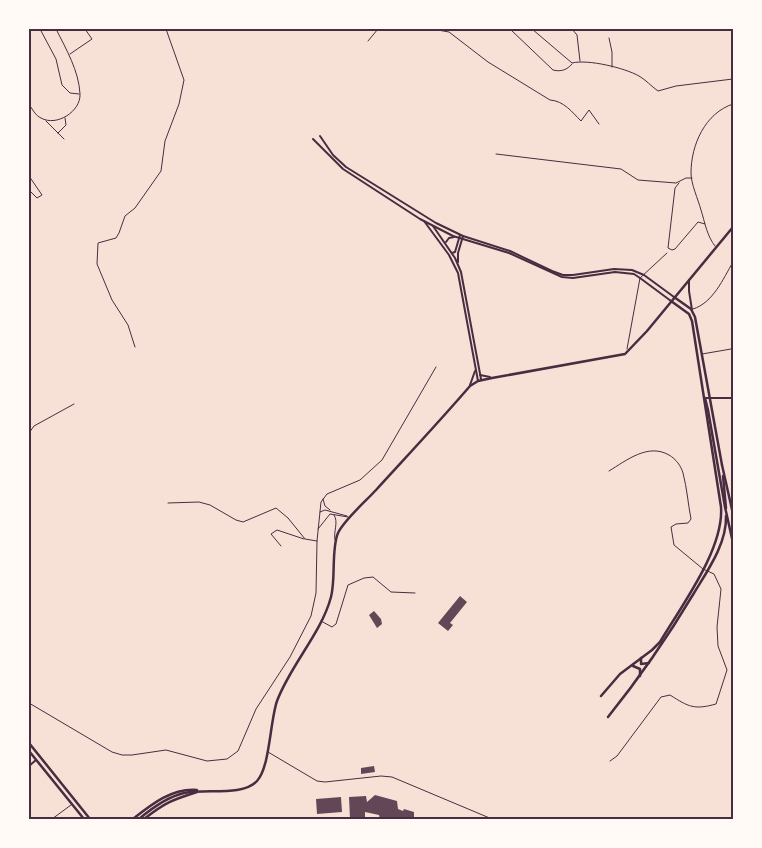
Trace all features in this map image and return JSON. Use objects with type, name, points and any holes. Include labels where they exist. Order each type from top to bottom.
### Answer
[{"type":"main road","points":[[320,136],[333,154],[346,166],[425,217],[462,235],[510,251],[558,274],[573,275],[614,269],[632,270],[644,275],[674,297],[690,309],[695,317]]},
{"type":"main road","points":[[313,139],[343,169],[420,218],[459,238],[509,254],[562,277],[573,278],[615,272],[634,274],[688,314],[692,321],[721,518],[717,542],[660,642],[620,674],[601,696]]},
{"type":"main road","points":[[425,217],[433,225],[459,265]]},
{"type":"main road","points":[[420,218],[449,255],[458,273],[475,370],[480,381]]},
{"type":"main road","points":[[133,819],[163,797],[185,790],[239,790],[251,786],[261,776],[273,717],[280,694],[320,621],[332,594],[338,532],[349,517],[470,386],[492,378],[625,354],[647,331],[670,301],[733,229]]},
{"type":"main road","points":[[452,253],[455,252],[459,238],[462,235]]},
{"type":"main road","points":[[446,245],[446,241],[449,238],[459,238]]},
{"type":"main road","points":[[459,238],[459,265],[480,381]]},
{"type":"main road","points":[[690,278],[688,291],[695,317],[722,465],[733,514]]},
{"type":"main road","points":[[470,386],[475,370]]},
{"type":"main road","points":[[480,375],[492,378]]},
{"type":"main road","points":[[704,398],[733,398]]},
{"type":"main road","points":[[704,398],[708,410],[733,543]]},
{"type":"main road","points":[[608,717],[640,677],[667,638],[708,570],[725,530],[726,496],[722,465]]},
{"type":"main road","points":[[641,658],[641,664],[650,662]]},
{"type":"main road","points":[[632,666],[640,669],[640,677]]},
{"type":"main road","points":[[29,743],[90,819]]},
{"type":"main road","points":[[29,751],[84,819]]},
{"type":"main road","points":[[29,766],[36,760]]},
{"type":"main road","points":[[139,819],[152,808],[173,796],[201,791]]},
{"type":"main road","points":[[144,819],[166,802],[201,791]]},
{"type":"street","points":[[40,29],[56,59],[62,85],[66,91],[80,94]]},
{"type":"street","points":[[29,104],[39,118],[46,120],[65,117],[80,103],[77,76],[69,54],[56,29]]},
{"type":"street","points":[[69,54],[92,39],[84,29]]},
{"type":"street","points":[[135,347],[128,325],[112,300],[97,264],[98,243],[116,238],[120,233],[125,216],[135,208],[161,171],[165,141],[179,104],[184,80],[166,29]]},
{"type":"street","points":[[368,41],[378,29]]},
{"type":"street","points":[[432,29],[449,32],[488,62],[550,100],[566,105],[582,122],[590,110],[599,124]]},
{"type":"street","points":[[510,29],[553,70],[559,72],[572,63],[580,62],[625,69],[639,76],[658,91],[676,86],[733,79]]},
{"type":"street","points":[[532,29],[572,63]]},
{"type":"street","points":[[572,29],[578,35],[580,62]]},
{"type":"street","points":[[609,38],[612,67]]},
{"type":"street","points":[[716,247],[705,224],[691,174],[695,144],[702,130],[721,110],[733,104]]},
{"type":"street","points":[[58,132],[66,125],[65,117]]},
{"type":"street","points":[[46,120],[64,139]]},
{"type":"street","points":[[496,154],[621,169],[638,180],[676,183],[682,181]]},
{"type":"street","points":[[29,176],[42,195],[37,198],[29,190]]},
{"type":"street","points":[[692,178],[686,178],[677,184],[668,248],[675,249],[698,222],[705,224]]},
{"type":"street","points":[[627,349],[640,278],[667,253]]},
{"type":"street","points":[[692,309],[699,307],[714,294],[733,262]]},
{"type":"street","points":[[702,354],[731,349],[733,351],[733,370]]},
{"type":"street","points":[[29,703],[112,752],[122,755],[166,750],[207,761],[227,759],[238,751],[242,746],[256,709],[290,657],[311,616],[316,592],[319,512],[323,497],[360,480],[382,460],[436,367]]},
{"type":"street","points":[[29,433],[34,426],[74,404]]},
{"type":"street","points":[[609,471],[634,456],[654,451],[664,452],[679,464],[683,472],[691,519],[688,523],[676,524],[671,527],[674,545],[703,569],[714,574],[721,589],[717,627],[718,646],[727,670],[716,704],[701,708],[687,705],[670,695],[661,697],[617,756],[610,761]]},
{"type":"street","points":[[323,497],[325,506],[330,511]]},
{"type":"street","points":[[168,502],[200,502],[243,522],[276,508],[288,518],[305,540]]},
{"type":"street","points":[[319,512],[325,510],[342,513],[349,517]]},
{"type":"street","points":[[333,515],[336,518],[334,535],[336,543]]},
{"type":"street","points":[[318,530],[328,516],[349,517]]},
{"type":"street","points":[[281,546],[271,534],[277,530],[305,540],[317,541]]},
{"type":"street","points":[[320,621],[332,627],[336,624],[348,585],[364,578],[373,577],[391,592],[415,593]]},
{"type":"street","points":[[267,752],[317,782],[381,776],[392,777],[492,819]]},
{"type":"street","points":[[52,819],[72,805]]},
{"type":"building","points":[[460,596],[467,602],[450,623],[453,625],[448,631],[438,623]]},
{"type":"building","points":[[374,611],[381,619],[382,624],[377,628],[369,615]]},
{"type":"building","points":[[374,766],[375,772],[361,774],[361,768]]},
{"type":"building","points":[[375,795],[397,801],[398,809],[414,812],[414,819],[380,819],[379,815],[365,812],[365,819],[350,819],[349,797],[366,796],[367,802]]},
{"type":"building","points":[[341,797],[342,812],[317,814],[316,799]]}]
